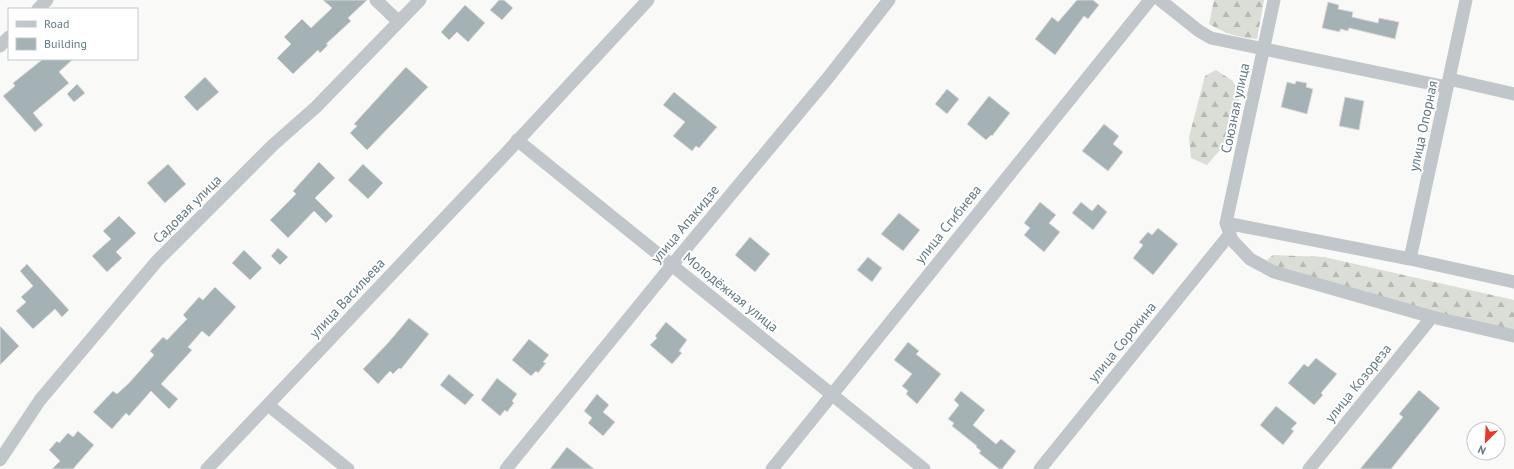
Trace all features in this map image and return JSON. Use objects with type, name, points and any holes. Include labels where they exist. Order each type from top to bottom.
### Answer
[{"type":"street","points":[[39,8],[47,0]]},
{"type":"street","points":[[376,0],[398,22]]},
{"type":"street","name":"Садовая улица","points":[[0,460],[40,400],[158,261],[273,145],[316,107],[420,0]]},
{"type":"street","name":"улица Васильева","points":[[207,469],[514,145],[648,0]]},
{"type":"street","name":"улица Апакидзе","points":[[506,469],[672,265],[827,79],[889,0]]},
{"type":"street","name":"улица Сгибнева","points":[[772,469],[1150,0]]},
{"type":"street","points":[[1160,0],[1199,31],[1211,38],[1514,94]]},
{"type":"street","name":"Союзная улица","points":[[1228,229],[1274,0]]},
{"type":"street","name":"улица Опорная","points":[[1410,260],[1466,0]]},
{"type":"street","points":[[0,46],[8,38]]},
{"type":"street","name":"Молодёжная улица","points":[[514,145],[672,265],[924,469]]},
{"type":"street","points":[[1514,282],[1410,260],[1228,229],[1232,240],[1250,260],[1274,272],[1432,317],[1514,336]]},
{"type":"street","name":"улица Сорокина","points":[[1040,469],[1228,229]]},
{"type":"street","name":"улица Козореза","points":[[1309,469],[1432,317]]},
{"type":"street","points":[[268,404],[348,469]]},
{"type":"green space","points":[[1214,0],[1264,0],[1257,39],[1244,38],[1220,30],[1209,24]]},
{"type":"green space","points":[[1216,70],[1233,81],[1239,96],[1234,134],[1207,165],[1191,158],[1189,137],[1205,76]]},
{"type":"green space","points":[[1273,255],[1324,257],[1514,300],[1514,332],[1396,304],[1278,268],[1267,260]]},
{"type":"building","points":[[323,0],[367,0],[348,18],[351,21],[326,44],[328,45],[320,53],[318,50],[293,74],[277,58],[291,44],[284,37],[302,19],[311,28],[332,8]]},
{"type":"building","points":[[499,0],[504,0],[513,8],[502,20],[490,10]]},
{"type":"building","points":[[1077,0],[1093,0],[1099,5],[1088,19],[1084,16],[1055,55],[1035,39],[1052,17],[1058,22]]},
{"type":"building","points":[[1328,2],[1339,5],[1338,9],[1353,12],[1352,17],[1378,23],[1379,18],[1399,22],[1395,39],[1349,28],[1348,31],[1340,29],[1340,32],[1322,28]]},
{"type":"building","points":[[465,5],[485,23],[468,42],[457,32],[449,40],[441,32]]},
{"type":"building","points":[[42,60],[72,60],[59,72],[69,83],[33,113],[43,125],[35,132],[3,96],[15,86],[13,83]]},
{"type":"building","points":[[406,67],[428,87],[367,150],[350,133],[357,126],[354,124]]},
{"type":"building","points":[[205,77],[219,92],[197,111],[184,97]]},
{"type":"building","points":[[1296,81],[1307,83],[1306,87],[1313,89],[1307,114],[1281,107],[1287,82],[1295,84]]},
{"type":"building","points":[[77,84],[85,93],[74,102],[67,94]]},
{"type":"building","points":[[947,89],[959,99],[947,114],[935,104]]},
{"type":"building","points":[[674,92],[717,127],[699,148],[696,146],[692,151],[673,136],[685,122],[663,105]]},
{"type":"building","points":[[989,96],[1010,113],[992,136],[991,135],[986,140],[967,124]]},
{"type":"building","points":[[1345,97],[1364,101],[1359,130],[1339,126]]},
{"type":"building","points":[[1104,124],[1119,136],[1113,144],[1123,152],[1108,171],[1082,151]]},
{"type":"building","points":[[319,162],[335,178],[315,198],[333,216],[326,223],[314,211],[288,238],[270,220],[296,194],[293,191]]},
{"type":"building","points":[[168,164],[186,184],[165,203],[147,183]]},
{"type":"building","points":[[363,164],[383,183],[368,199],[348,180]]},
{"type":"building","points":[[1040,202],[1056,215],[1049,223],[1060,232],[1044,252],[1024,235],[1030,228],[1024,223]]},
{"type":"building","points":[[1081,202],[1092,211],[1098,204],[1107,212],[1093,230],[1072,213]]},
{"type":"building","points":[[899,213],[920,230],[903,251],[881,234]]},
{"type":"building","points":[[119,216],[136,233],[116,252],[122,258],[107,272],[92,256],[111,239],[103,231]]},
{"type":"building","points":[[1158,228],[1178,244],[1153,275],[1133,258],[1143,245],[1139,242],[1148,232],[1152,235]]},
{"type":"building","points":[[750,237],[770,254],[755,272],[735,255]]},
{"type":"building","points":[[278,248],[288,257],[280,265],[271,256]]},
{"type":"building","points":[[244,250],[262,268],[250,280],[232,263]]},
{"type":"building","points":[[868,257],[882,268],[872,282],[857,270]]},
{"type":"building","points":[[27,264],[69,310],[62,317],[55,309],[33,329],[16,311],[26,302],[21,297],[33,286],[20,271]]},
{"type":"building","points":[[215,287],[236,307],[209,337],[202,331],[188,347],[192,350],[161,384],[178,399],[169,409],[151,391],[129,416],[126,413],[112,429],[93,412],[113,391],[117,394],[129,383],[154,355],[150,351],[163,337],[167,340],[187,319],[183,315],[199,297],[203,300]]},
{"type":"building","points":[[409,318],[429,334],[401,369],[399,368],[393,374],[390,371],[378,384],[363,369]]},
{"type":"building","points":[[666,322],[687,340],[679,351],[682,353],[672,364],[650,345],[657,338],[655,336]]},
{"type":"building","points":[[0,326],[19,346],[0,365]]},
{"type":"building","points":[[529,339],[549,355],[543,362],[546,363],[538,373],[536,371],[531,376],[512,360]]},
{"type":"building","points":[[908,342],[919,351],[916,354],[941,374],[917,404],[906,394],[908,391],[902,386],[912,374],[894,360]]},
{"type":"building","points":[[1316,358],[1337,374],[1321,393],[1323,395],[1314,405],[1288,383],[1304,364],[1308,367]]},
{"type":"building","points":[[449,374],[474,395],[465,405],[440,385]]},
{"type":"building","points":[[497,378],[517,394],[512,401],[514,403],[507,412],[505,410],[500,416],[481,400]]},
{"type":"building","points":[[1419,390],[1440,408],[1391,469],[1360,469],[1403,417],[1399,414]]},
{"type":"building","points":[[961,391],[985,410],[973,425],[996,444],[1001,439],[1016,451],[1002,469],[999,469],[979,453],[981,451],[976,447],[977,446],[952,426],[954,423],[948,419],[959,405],[954,400]]},
{"type":"building","points":[[597,394],[609,405],[603,412],[615,422],[603,436],[588,423],[592,418],[584,411]]},
{"type":"building","points":[[1276,406],[1297,423],[1291,429],[1294,431],[1283,445],[1260,425]]},
{"type":"building","points":[[78,431],[94,445],[73,469],[52,469],[60,461],[49,450],[57,441],[59,443],[68,433],[73,437]]},
{"type":"building","points":[[567,447],[594,469],[550,469]]}]
